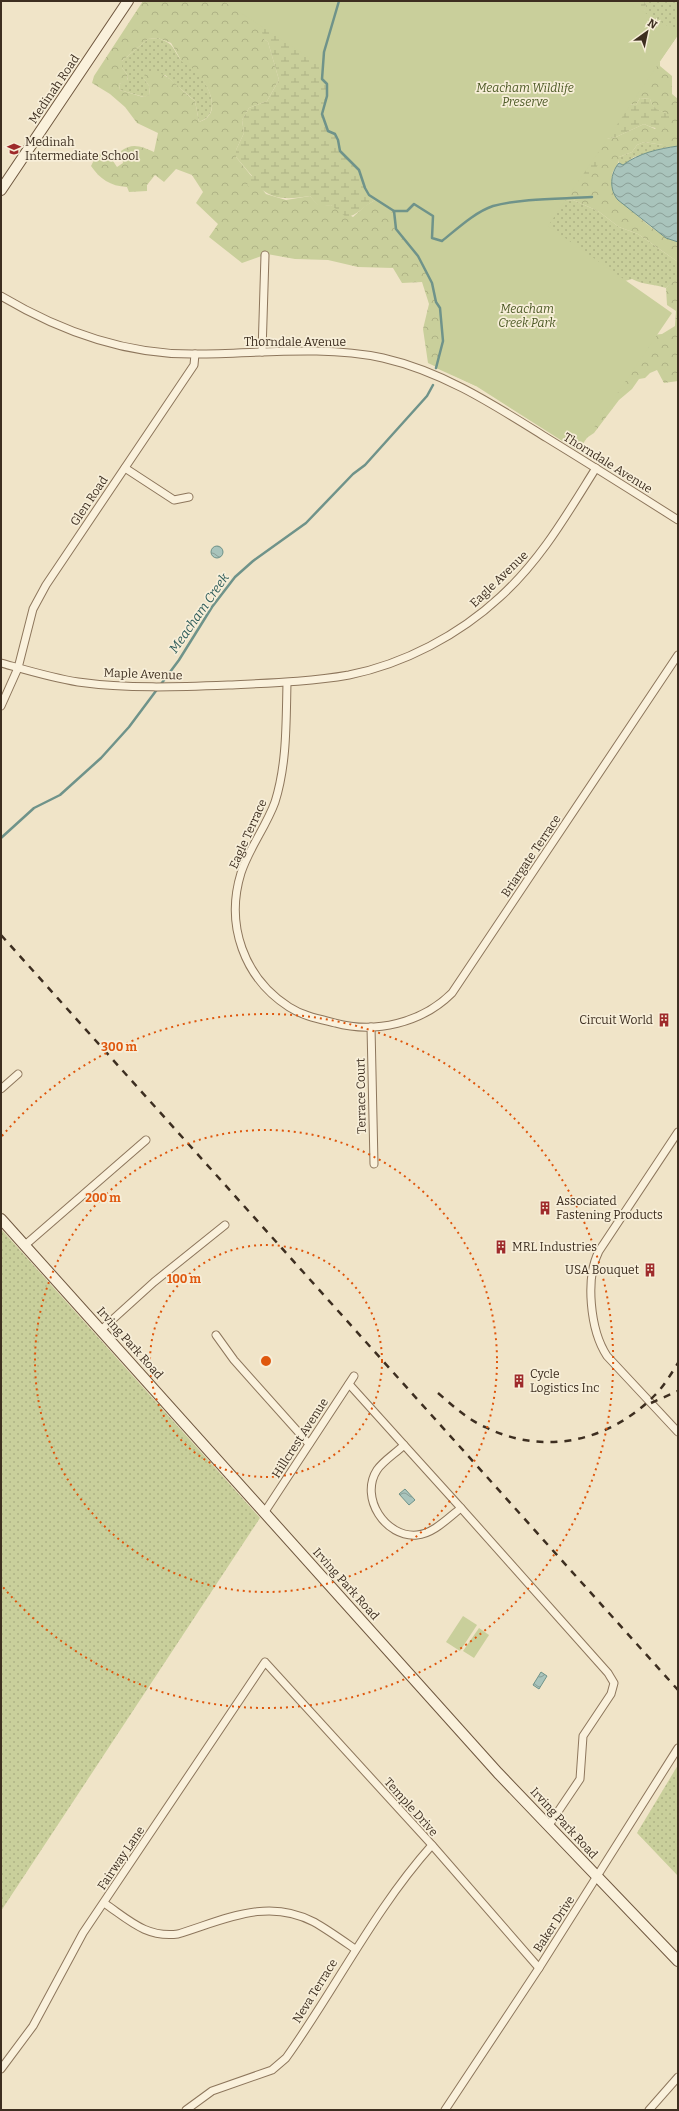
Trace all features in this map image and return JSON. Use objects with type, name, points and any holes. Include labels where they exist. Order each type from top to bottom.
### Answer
[{"type":"main road","name":"Medinah Road","points":[[1,190],[128,1]]},
{"type":"main road","name":"Irving Park Road","points":[[1,1219],[498,1773],[678,1961]]},
{"type":"street","points":[[262,352],[264,255]]},
{"type":"street","name":"Thorndale Avenue","points":[[1,296],[54,324],[97,339],[144,350],[195,354],[332,352],[362,355],[402,363],[425,370],[476,393],[677,518]]},
{"type":"street","name":"Glen Road","points":[[1,706],[18,668],[33,609],[46,585],[194,365],[195,354]]},
{"type":"street","points":[[125,468],[174,500],[189,497]]},
{"type":"street","name":"Eagle Avenue","points":[[287,683],[344,676],[380,666],[438,641],[475,617],[499,598],[536,560],[596,468]]},
{"type":"street","name":"Briargate Terrace","points":[[235,922],[237,937],[249,965],[262,983],[290,1008],[310,1017],[347,1026],[371,1027],[415,1018],[437,1006],[452,993],[678,655]]},
{"type":"street","name":"Maple Avenue","points":[[1,663],[76,682],[129,687],[287,683]]},
{"type":"street","name":"Eagle Terrace","points":[[235,922],[236,896],[241,873],[267,822],[280,782],[285,748],[287,683]]},
{"type":"street","name":"Terrace Court","points":[[371,1027],[374,1164]]},
{"type":"street","points":[[1,1089],[18,1074]]},
{"type":"street","points":[[678,1132],[599,1251],[594,1263],[592,1278],[595,1329],[607,1356],[678,1432]]},
{"type":"street","points":[[24,1246],[146,1140]]},
{"type":"street","points":[[101,1330],[154,1282],[225,1225]]},
{"type":"street","points":[[216,1334],[234,1360],[309,1444]]},
{"type":"street","name":"Hillcrest Avenue","points":[[264,1513],[354,1376]]},
{"type":"street","points":[[349,1384],[608,1673],[614,1683],[611,1694],[583,1736],[578,1783],[549,1825]]},
{"type":"street","points":[[404,1445],[377,1471],[372,1487],[373,1505],[383,1522],[399,1533],[417,1535],[434,1529],[461,1508]]},
{"type":"street","name":"Temple Drive","points":[[265,1662],[432,1846],[539,1968]]},
{"type":"street","name":"Fairway Lane","points":[[1,2069],[34,2026],[83,1933],[265,1662]]},
{"type":"street","name":"Baker Drive","points":[[445,2110],[597,1878],[678,1748]]},
{"type":"street","name":"Neva Terrace","points":[[186,2110],[212,2091],[260,2075],[280,2064],[290,2052],[397,1886],[432,1846]]},
{"type":"street","points":[[104,1903],[146,1931],[166,1936],[178,1934],[252,1911],[266,1910],[289,1912],[315,1922],[355,1949]]},
{"type":"street","points":[[648,2110],[678,2077]]},
{"type":"green space","points":[[143,1],[299,1],[264,39],[268,42],[279,80],[267,101],[249,108],[242,120],[244,133],[236,150],[236,157],[266,194],[286,200],[310,196],[319,206],[331,205],[353,217],[365,206],[375,200],[382,202],[394,211],[396,229],[594,148],[599,140],[616,137],[644,124],[655,129],[666,113],[656,109],[652,105],[650,99],[640,98],[636,105],[627,104],[660,61],[660,66],[672,76],[672,94],[678,99],[678,146],[663,148],[663,145],[644,142],[637,145],[632,152],[619,157],[613,173],[612,183],[614,195],[636,215],[652,228],[678,242],[678,262],[638,234],[619,227],[598,211],[573,200],[533,206],[476,386],[428,363],[423,329],[429,304],[422,282],[402,283],[393,268],[358,267],[328,260],[295,259],[267,254],[242,263],[209,237],[218,224],[196,203],[203,192],[192,175],[176,169],[164,182],[155,175],[147,185],[147,191],[129,192],[127,187],[115,185],[98,175],[91,166],[97,154],[109,155],[117,167],[123,163],[121,151],[125,148],[138,146],[154,152],[158,133],[137,123],[125,107],[110,94],[92,83],[94,76]],"holes":[[[158,38],[171,43],[182,62],[197,73],[204,81],[209,91],[212,101],[212,110],[208,117],[199,122],[195,101],[167,77],[160,74],[145,72],[144,79],[150,87],[149,95],[143,97],[120,90],[119,84],[128,81],[127,74],[122,68],[122,61],[148,39]]]},
{"type":"green space","name":"Meacham Creek Park","points":[[223,1],[625,1],[678,32],[678,35],[548,226],[672,313],[578,451],[476,386],[436,368],[443,341],[440,308],[436,302],[432,283],[418,256],[396,229],[394,211],[369,195],[359,170],[340,151],[335,134],[328,131],[322,114],[327,96],[327,85],[322,79],[323,67]]},
{"type":"green space","name":"Meacham Wildlife Preserve","points":[[486,1],[586,1],[621,4],[625,1],[644,1],[646,4],[627,104],[636,105],[640,98],[650,99],[653,106],[671,116],[671,123],[668,126],[661,128],[644,124],[616,137],[599,140],[594,148],[601,155],[593,174],[580,185],[567,191],[396,229],[394,211],[382,202],[375,200],[354,215],[346,217],[331,205],[319,207],[310,196],[296,198],[276,197],[264,192],[259,187],[251,189],[247,185],[252,176],[236,157],[236,150],[244,133],[242,120],[249,108],[267,101],[279,80],[268,42],[264,39],[261,29],[264,26]]},
{"type":"green space","points":[[644,1],[678,1],[678,35],[660,61],[642,19],[646,4]]},
{"type":"green space","points":[[158,38],[171,45],[181,60],[191,65],[197,71],[207,87],[212,103],[211,111],[207,118],[199,122],[195,101],[165,75],[144,79],[150,87],[149,95],[144,97],[120,90],[119,84],[128,80],[127,74],[122,68],[122,61],[148,39]]},
{"type":"green space","points":[[644,142],[663,145],[663,148],[634,157],[623,165],[619,163],[619,157],[632,152],[637,145]]},
{"type":"green space","points":[[573,200],[598,211],[619,227],[638,234],[678,262],[678,280],[674,280],[666,288],[632,279],[467,326],[533,206]]},
{"type":"green space","points":[[674,279],[678,280],[678,381],[664,383],[657,370],[650,373],[645,378],[639,379],[632,389],[619,400],[594,433],[582,441],[626,338],[662,334],[675,326],[676,311],[667,305],[666,288]]},
{"type":"green space","points":[[1,1229],[260,1518],[1,1911]]},
{"type":"green space","points":[[463,1616],[477,1625],[460,1651],[446,1642]]},
{"type":"green space","points":[[479,1628],[489,1635],[474,1658],[463,1651]]},
{"type":"green space","points":[[678,1765],[678,1876],[637,1833]]},
{"type":"water","points":[[678,146],[678,242],[666,238],[618,200],[612,187],[612,176],[619,163],[623,165],[636,157],[649,152]]},
{"type":"water","points":[[215,546],[219,546],[223,552],[219,558],[215,558],[211,554],[211,550]]},
{"type":"water","points":[[405,1489],[415,1500],[409,1505],[399,1494]]},
{"type":"water","points":[[541,1672],[547,1676],[539,1689],[533,1685]]},
{"type":"waterway","name":"Meacham Creek","points":[[339,1],[324,52],[322,79],[327,84],[327,96],[322,114],[328,131],[335,134],[338,140],[340,151],[359,170],[369,195],[394,211],[396,229],[418,256],[432,283],[436,302],[440,308],[443,341],[436,368]]},
{"type":"waterway","points":[[394,211],[407,211],[414,204],[433,216],[432,238],[442,241],[480,212],[493,206],[529,200],[592,197]]},
{"type":"waterway","name":"Meacham Creek","points":[[1,838],[34,808],[60,795],[101,758],[129,727],[179,660],[212,607],[235,577],[253,561],[306,523],[353,474],[365,465],[427,396],[433,385]]},
{"type":"railway","points":[[1,935],[678,1690]]},
{"type":"railway","points":[[438,1393],[472,1420],[507,1436],[530,1441],[553,1442],[575,1440],[597,1433],[617,1424],[637,1411],[655,1395],[678,1363]]},
{"type":"railway","points":[[651,1403],[678,1391]]},
{"type":"place","name":"Medinah Intermediate School","points":[[14,149]]},
{"type":"place","name":"Circuit World","points":[[664,1020]]},
{"type":"place","name":"Associated Fastening Products","points":[[545,1208]]},
{"type":"place","name":"MRL Industries","points":[[501,1247]]},
{"type":"place","name":"USA Bouquet","points":[[650,1270]]},
{"type":"place","name":"Cycle Logistics Inc","points":[[519,1381]]}]
